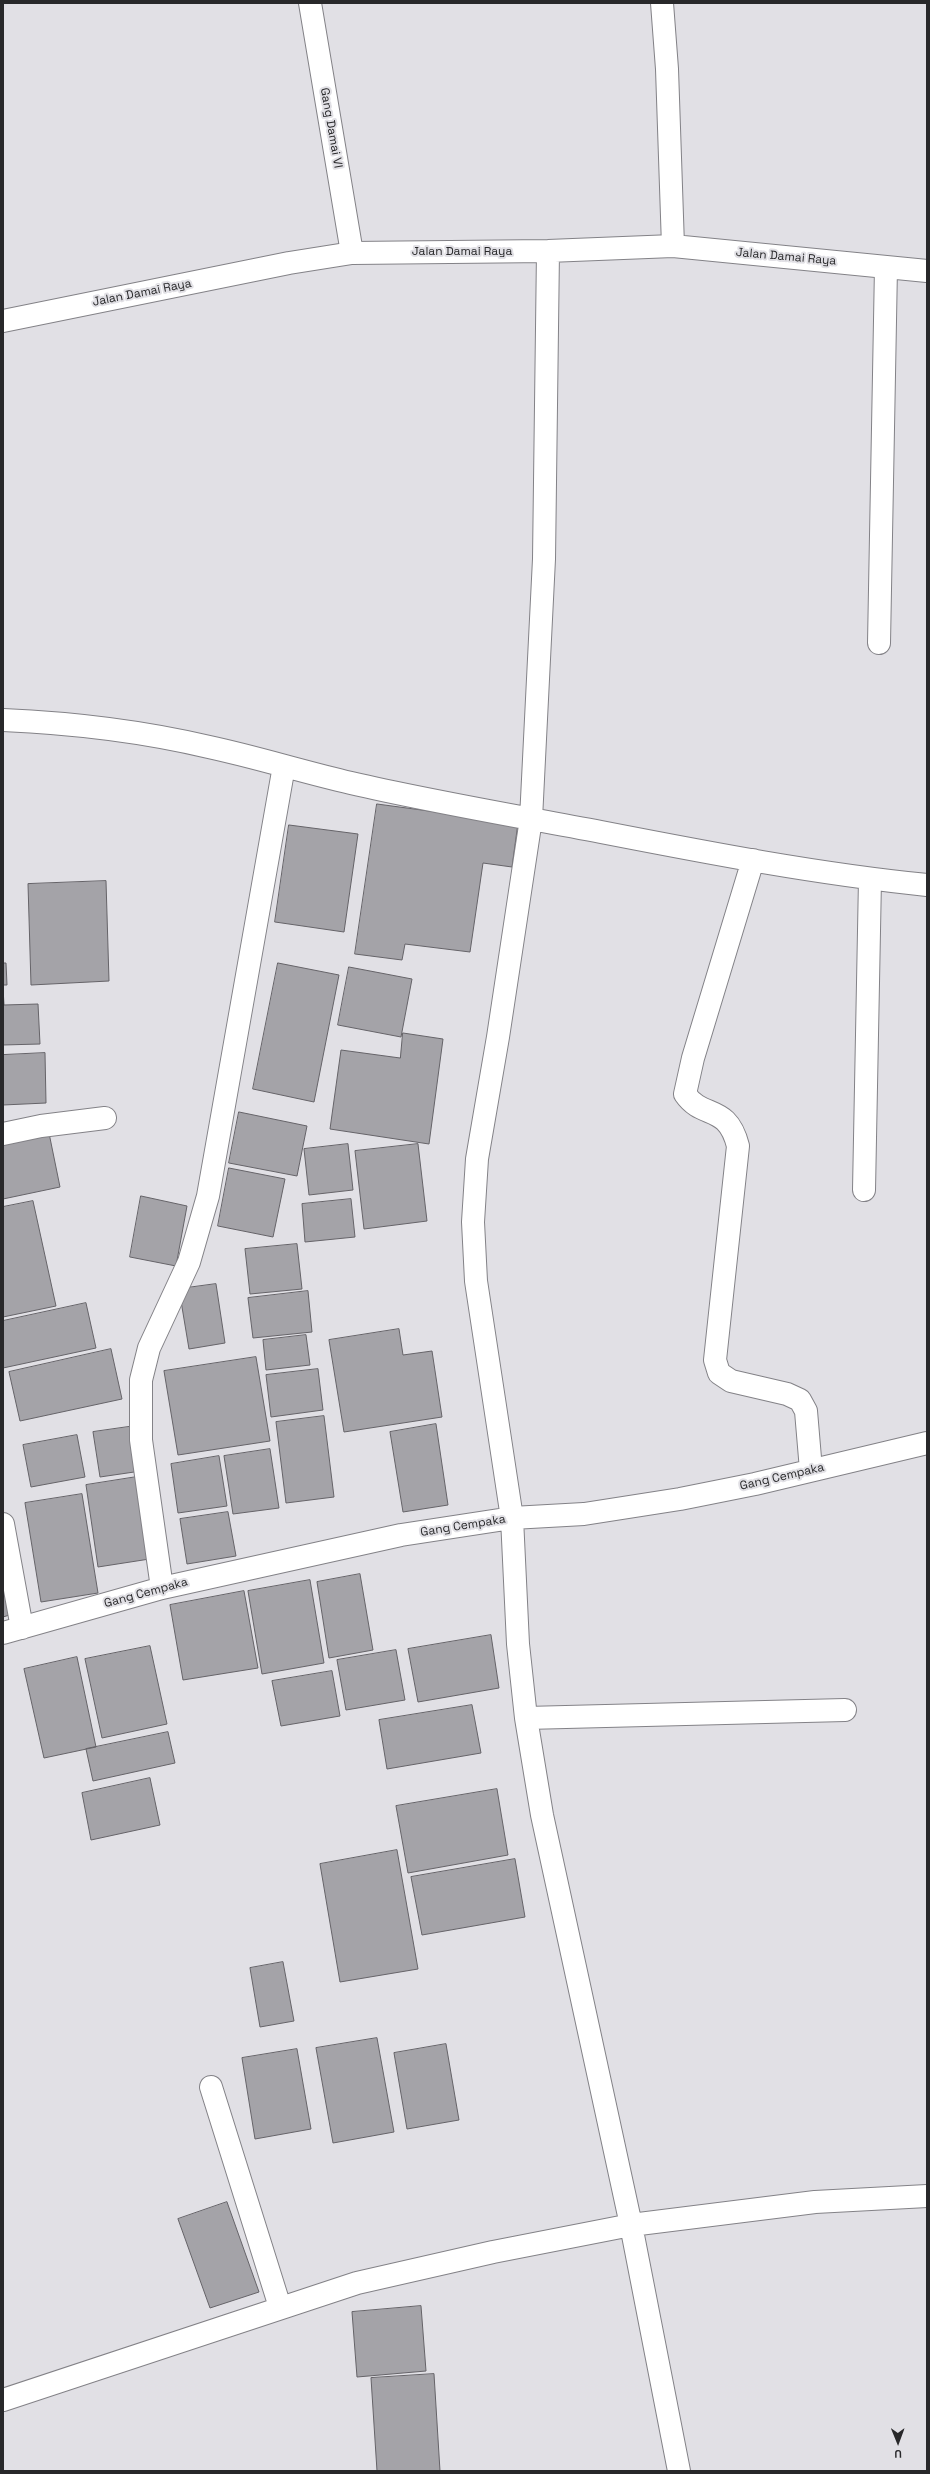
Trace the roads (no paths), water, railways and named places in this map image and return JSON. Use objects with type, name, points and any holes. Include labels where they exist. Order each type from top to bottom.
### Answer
[{"type":"street","name":"Gang Damai VI","points":[[310,3],[352,253]]},
{"type":"street","points":[[662,3],[667,69],[673,246]]},
{"type":"street","name":"Jalan Damai Raya","points":[[3,321],[289,263],[352,253],[548,251],[673,246],[927,271]]},
{"type":"street","points":[[548,251],[544,559],[531,819],[498,1037],[477,1159],[473,1222],[477,1289],[512,1518],[518,1644],[526,1718],[542,1815],[631,2225],[680,2471]]},
{"type":"street","points":[[879,643],[886,267]]},
{"type":"street","points":[[3,720],[61,722],[144,734],[209,747],[350,783],[531,819],[870,880],[927,885]]},
{"type":"street","points":[[162,1588],[142,1440],[141,1380],[148,1348],[189,1262],[208,1196],[284,766]]},
{"type":"street","points":[[753,860],[693,1058],[685,1094],[691,1102],[722,1116],[734,1130],[738,1146],[715,1360],[719,1374],[731,1381],[787,1394],[800,1400],[806,1411],[811,1470]]},
{"type":"street","points":[[864,1190],[870,880]]},
{"type":"street","points":[[3,1134],[41,1126],[105,1118]]},
{"type":"street","name":"Gang Cempaka","points":[[12,1631],[162,1588],[401,1536],[512,1518],[584,1514],[673,1500],[927,1443]]},
{"type":"street","points":[[3,1524],[12,1631]]},
{"type":"street","points":[[526,1718],[846,1710]]},
{"type":"street","points":[[212,2087],[280,2307]]},
{"type":"street","points":[[3,2400],[280,2307],[365,2281],[493,2252],[631,2225],[815,2202],[927,2196]]}]
